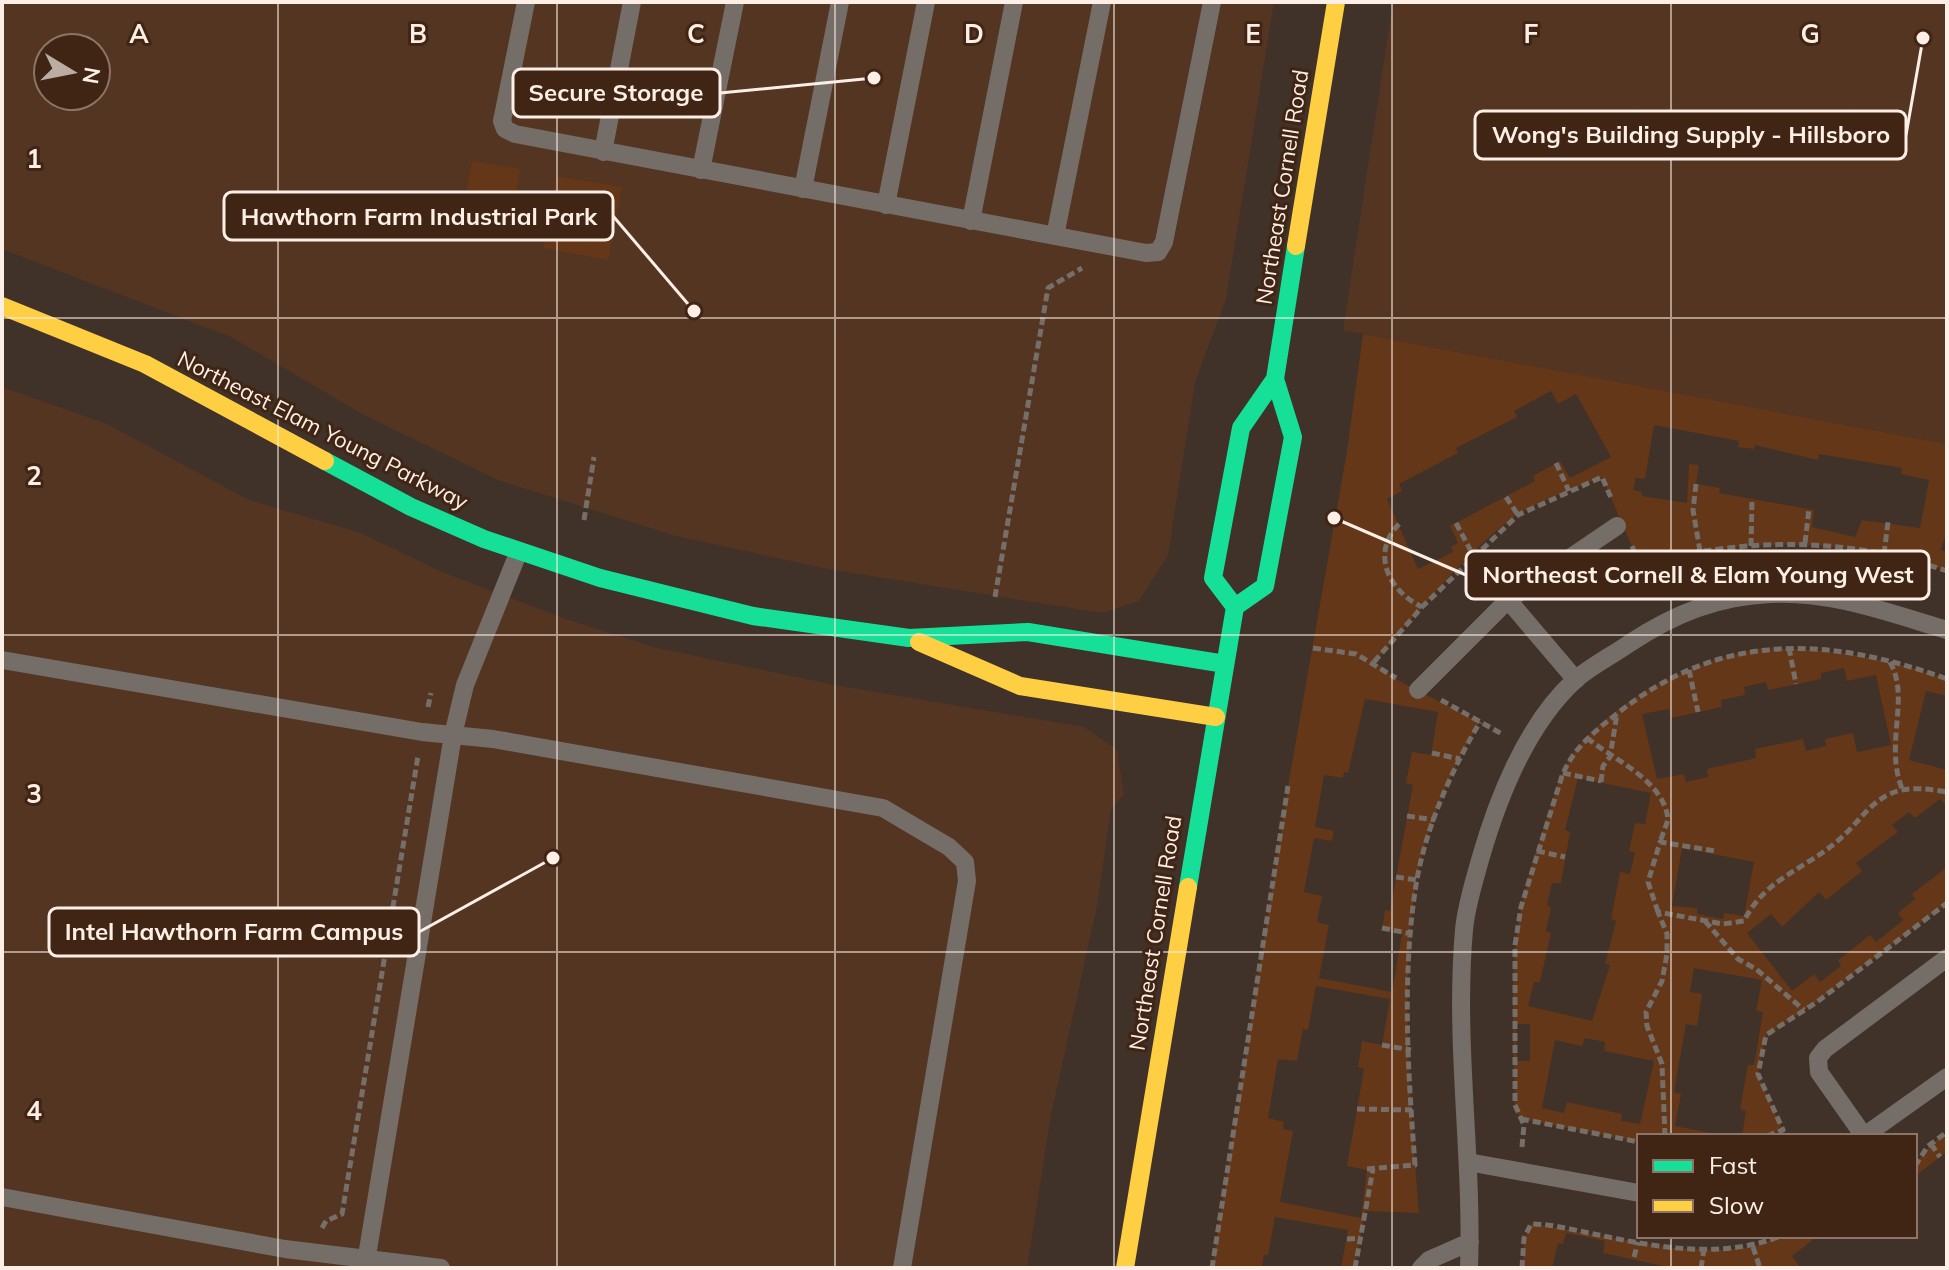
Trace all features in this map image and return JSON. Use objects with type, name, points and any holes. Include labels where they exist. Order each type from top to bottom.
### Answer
[{"type":"main road","name":"Northeast Cornell Road","points":[[1235,607],[1213,578],[1241,428],[1275,379],[1336,2]]},
{"type":"main road","name":"Northeast Elam Young Parkway","points":[[2,306],[145,364],[411,507],[519,551],[659,595],[753,616],[909,638]]},
{"type":"main road","name":"Northeast Cornell Road","points":[[1125,1268],[1235,607],[1265,586],[1293,437],[1275,379]]},
{"type":"main road","points":[[909,638],[1028,632],[1225,664]]},
{"type":"main road","points":[[909,638],[1020,686],[1216,717]]},
{"type":"lane","points":[[526,2],[502,121],[505,129],[603,152],[1146,253],[1158,252],[1164,242],[1212,2]]},
{"type":"lane","points":[[603,152],[632,2]]},
{"type":"lane","points":[[701,170],[735,2]]},
{"type":"lane","points":[[803,189],[840,2]]},
{"type":"lane","points":[[886,205],[926,2]]},
{"type":"lane","points":[[971,221],[1014,2]]},
{"type":"lane","points":[[1055,236],[1102,2]]},
{"type":"lane","points":[[1418,690],[1508,600],[1622,530]]},
{"type":"lane","points":[[367,1256],[453,735],[465,685],[519,551]]},
{"type":"lane","points":[[1469,1268],[1468,1162],[1461,1020],[1464,927],[1488,831],[1524,747],[1549,709],[1576,680],[1673,616],[1727,599],[1803,594],[1853,602],[1947,630]]},
{"type":"lane","points":[[1508,600],[1576,680]]},
{"type":"lane","points":[[2,660],[883,808],[949,847],[965,862],[967,881],[902,1268]]},
{"type":"lane","points":[[1863,1134],[1819,1072],[1818,1058],[1825,1049],[1947,958]]},
{"type":"lane","points":[[1867,1134],[1947,1077]]},
{"type":"lane","points":[[1468,1162],[1637,1193]]},
{"type":"lane","points":[[2,1197],[309,1257],[367,1256],[441,1268]]},
{"type":"lane","points":[[1421,1268],[1429,1260],[1470,1242]]},
{"type":"path","points":[[994,602],[1048,288],[1085,267]]},
{"type":"path","points":[[584,520],[594,457]]},
{"type":"path","points":[[1556,463],[1569,491]]},
{"type":"path","points":[[1313,648],[1356,654],[1374,662],[1422,607],[1518,515],[1602,477],[1614,505]]},
{"type":"path","points":[[1696,484],[1693,510],[1700,551]]},
{"type":"path","points":[[1506,497],[1518,515]]},
{"type":"path","points":[[1751,546],[1752,499]]},
{"type":"path","points":[[1805,544],[1809,509]]},
{"type":"path","points":[[1884,554],[1888,522]]},
{"type":"path","points":[[1456,523],[1473,555]]},
{"type":"path","points":[[1399,524],[1391,532],[1385,554],[1388,574],[1395,590],[1422,607]]},
{"type":"path","points":[[1622,530],[1639,563],[1700,551],[1805,544],[1852,546],[1947,571]]},
{"type":"path","points":[[1789,648],[1796,684]]},
{"type":"path","points":[[1637,1142],[1533,1122],[1517,1115],[1515,945],[1521,907],[1563,773],[1587,738],[1650,688],[1689,670],[1749,650],[1819,649],[1890,661],[1947,679]]},
{"type":"path","points":[[1890,661],[1899,691],[1893,758],[1903,791]]},
{"type":"path","points":[[1689,670],[1698,712]]},
{"type":"path","points":[[309,1257],[326,1221],[342,1214],[431,693]]},
{"type":"path","points":[[1563,773],[1601,781],[1603,766],[1610,757],[1617,713]]},
{"type":"path","points":[[1355,1268],[1370,1169],[1415,1165],[1411,1050],[1412,934],[1417,880],[1435,820],[1460,759],[1480,722]]},
{"type":"path","points":[[1587,738],[1635,773],[1660,797],[1668,820],[1648,882],[1667,934],[1667,954],[1662,981],[1646,1012],[1647,1026],[1662,1064],[1665,1134]]},
{"type":"path","points":[[1432,753],[1460,759]]},
{"type":"path","points":[[1212,1268],[1288,786]]},
{"type":"path","points":[[1658,912],[1723,924],[1744,921],[1759,895],[1781,876],[1840,839],[1878,801],[1921,788],[1947,792]]},
{"type":"path","points":[[1407,816],[1435,820]]},
{"type":"path","points":[[1660,842],[1715,851],[1715,854]]},
{"type":"path","points":[[1537,851],[1565,857]]},
{"type":"path","points":[[1396,877],[1417,880]]},
{"type":"path","points":[[1704,920],[1738,959],[1756,969],[1804,1010]]},
{"type":"path","points":[[1382,928],[1412,934]]},
{"type":"path","points":[[1382,1045],[1411,1050]]},
{"type":"path","points":[[1357,1109],[1412,1110]]},
{"type":"path","points":[[1917,1163],[1931,1144],[1947,1132]]},
{"type":"path","points":[[1931,1144],[1940,1157]]},
{"type":"path","points":[[1522,1268],[1524,1238],[1531,1224],[1638,1242],[1704,1249],[1753,1247],[1776,1238]]},
{"type":"path","points":[[1347,1239],[1360,1238]]},
{"type":"path","points":[[1634,1257],[1638,1242]]},
{"type":"path","points":[[1753,1247],[1760,1268]]},
{"type":"path","points":[[1701,1268],[1704,1249]]},
{"type":"shaded area","points":[[2,2],[1274,2],[1226,299],[1195,382],[1168,555],[1139,601],[1102,613],[828,569],[676,536],[498,480],[364,415],[231,337],[2,249]]},
{"type":"shaded area","points":[[1393,2],[1947,2],[1947,444],[1343,330]]},
{"type":"shaded area","points":[[472,161],[520,169],[512,222],[462,212]]},
{"type":"shaded area","points":[[556,176],[622,187],[608,260],[543,248]]},
{"type":"shaded area","points":[[1363,334],[1947,444],[1947,529],[1941,550],[1947,552],[1947,571],[1869,552],[1793,545],[1717,549],[1639,563],[1602,477],[1526,509],[1480,546],[1442,584],[1375,662],[1399,681],[1480,722],[1450,778],[1434,818],[1421,859],[1412,919],[1408,1046],[1419,1213],[1365,1211],[1355,1268],[1341,1268],[1348,1230],[1275,1217],[1268,1255],[1264,1255],[1262,1268],[1212,1268],[1288,786],[1347,451]],"holes":[[[1551,391],[1558,404],[1576,394],[1611,457],[1570,478],[1560,461],[1533,476],[1535,481],[1450,526],[1458,543],[1451,547],[1453,552],[1418,569],[1387,499],[1402,491],[1399,484],[1458,453],[1456,448],[1517,417],[1514,411]],[[1654,425],[1739,441],[1738,447],[1754,449],[1755,445],[1818,460],[1819,454],[1902,468],[1901,474],[1929,480],[1920,528],[1862,520],[1855,537],[1812,527],[1814,510],[1719,493],[1720,488],[1696,484],[1699,465],[1689,464],[1687,503],[1642,496],[1642,492],[1633,490],[1636,478],[1645,479]],[[1365,699],[1438,712],[1431,755],[1412,752],[1406,783],[1413,785],[1390,911],[1385,910],[1382,930],[1402,934],[1392,992],[1319,978],[1329,925],[1317,922],[1322,896],[1304,892],[1314,838],[1332,841],[1334,831],[1315,827],[1324,775],[1343,778],[1344,772],[1348,773]],[[1316,986],[1390,999],[1382,1045],[1362,1041],[1358,1067],[1364,1069],[1347,1166],[1367,1170],[1361,1218],[1280,1202],[1293,1131],[1283,1129],[1284,1122],[1268,1118],[1278,1059],[1297,1061],[1303,1029],[1308,1030]]]},
{"type":"shaded area","points":[[2,387],[107,424],[249,500],[361,533],[442,572],[566,619],[653,647],[840,686],[1084,727],[1117,750],[1124,794],[1111,809],[1097,906],[1051,1115],[1027,1268],[2,1268]]},
{"type":"shaded area","points":[[1763,648],[1810,650],[1879,660],[1947,679],[1947,696],[1926,691],[1909,760],[1947,770],[1947,807],[1940,799],[1915,818],[1909,812],[1892,825],[1898,832],[1856,863],[1862,871],[1826,900],[1819,892],[1782,927],[1771,914],[1747,933],[1792,991],[1814,974],[1820,982],[1841,966],[1838,960],[1870,935],[1876,942],[1903,920],[1898,913],[1915,899],[1912,894],[1947,867],[1947,903],[1817,1002],[1766,1036],[1758,1074],[1783,1130],[1772,1134],[1742,1134],[1746,1111],[1740,1109],[1748,1065],[1754,1065],[1763,1012],[1756,1011],[1762,980],[1694,968],[1690,992],[1702,994],[1697,1026],[1686,1024],[1674,1092],[1681,1094],[1675,1126],[1717,1134],[1637,1134],[1637,1142],[1520,1119],[1515,1105],[1513,1026],[1517,931],[1532,865],[1559,781],[1568,761],[1605,720],[1655,686],[1709,662]],"holes":[[[1844,668],[1847,681],[1876,675],[1891,745],[1857,752],[1853,733],[1825,739],[1826,746],[1806,751],[1803,739],[1755,749],[1756,758],[1707,769],[1708,777],[1686,782],[1684,774],[1657,779],[1642,714],[1669,709],[1671,718],[1722,707],[1721,700],[1745,695],[1744,687],[1766,682],[1768,690],[1821,679],[1821,673]],[[1578,778],[1651,793],[1645,824],[1635,823],[1629,851],[1635,853],[1630,874],[1620,872],[1611,919],[1616,921],[1605,964],[1610,965],[1592,1021],[1528,1006],[1534,982],[1540,982],[1551,933],[1546,931],[1551,907],[1547,905],[1552,883],[1561,883],[1570,832],[1565,830]],[[1682,848],[1754,862],[1744,916],[1724,913],[1723,919],[1697,914],[1697,908],[1672,906]],[[1516,1024],[1530,1024],[1530,1061],[1517,1061]],[[1585,1038],[1605,1042],[1604,1051],[1654,1061],[1640,1124],[1621,1121],[1622,1114],[1567,1102],[1564,1113],[1542,1108],[1555,1040],[1582,1046]]]},
{"type":"shaded area","points":[[1947,1132],[1947,1152],[1917,1174],[1918,1163],[1930,1146]]},
{"type":"shaded area","points":[[1531,1224],[1674,1248],[1725,1250],[1753,1247],[1776,1238],[1815,1238],[1792,1256],[1801,1268],[1672,1268],[1603,1253],[1605,1241],[1566,1233],[1563,1244],[1558,1243],[1552,1268],[1522,1268],[1524,1238]]},
{"type":"traffic: fast","points":[[1188,887],[1235,607],[1265,586],[1293,437],[1275,379],[1296,246]]},
{"type":"traffic: fast","points":[[1235,607],[1213,578],[1241,428],[1275,379]]},
{"type":"traffic: fast","points":[[325,461],[411,507],[484,539],[600,578],[753,616],[909,638],[1028,632],[1225,664]]},
{"type":"traffic: slow","points":[[1296,246],[1336,2]]},
{"type":"traffic: slow","points":[[2,306],[145,364],[325,461]]},
{"type":"traffic: slow","points":[[919,642],[1020,686],[1216,717]]},
{"type":"traffic: slow","points":[[1125,1268],[1188,887]]},
{"type":"place","name":"Wong's Building Supply - Hillsboro","points":[[1923,38]]},
{"type":"place","name":"Secure Storage","points":[[874,78]]},
{"type":"place","name":"Hawthorn Farm Industrial Park","points":[[694,311]]},
{"type":"place","name":"Northeast Cornell & Elam Young West","points":[[1334,518]]},
{"type":"place","name":"Intel Hawthorn Farm Campus","points":[[553,858]]}]
